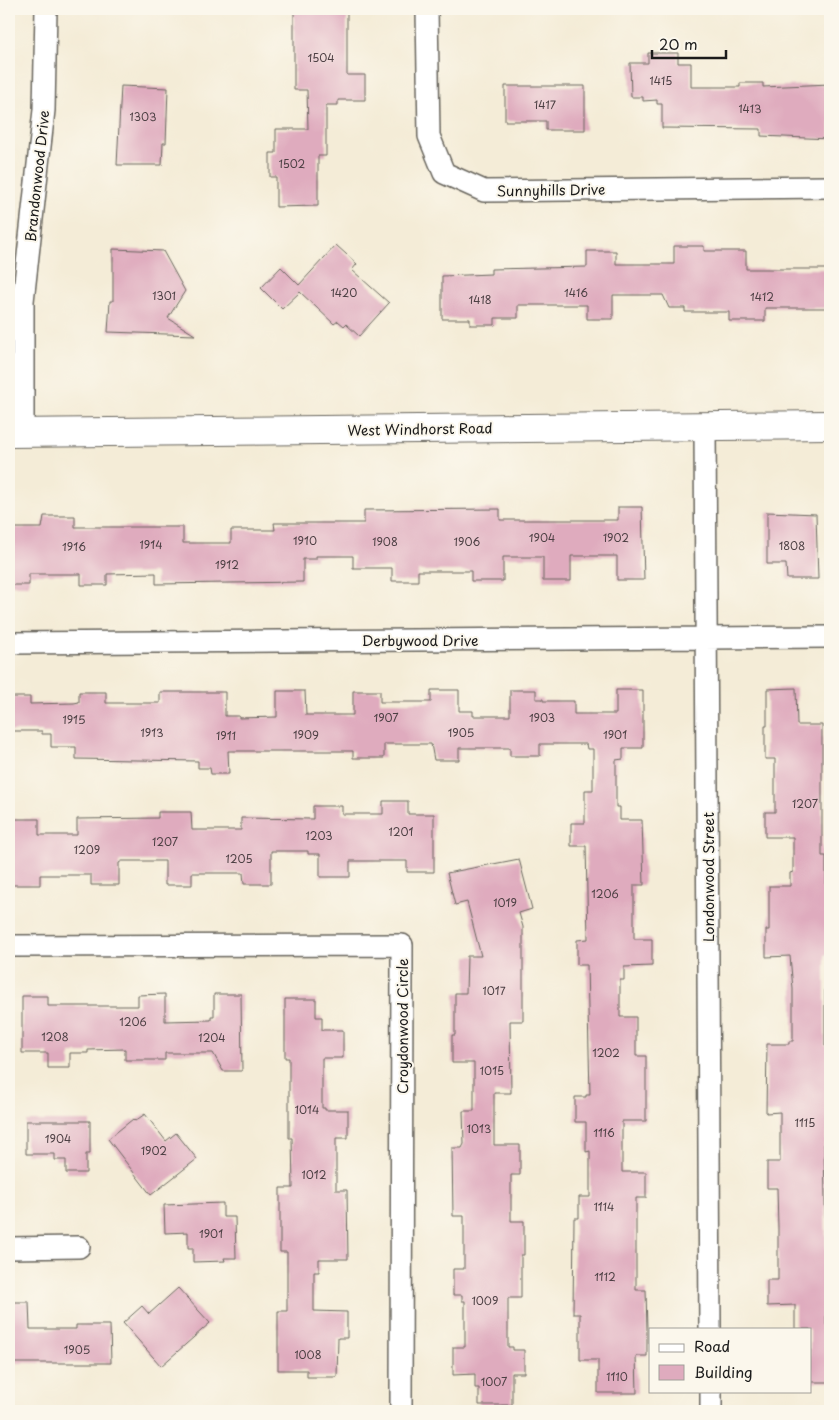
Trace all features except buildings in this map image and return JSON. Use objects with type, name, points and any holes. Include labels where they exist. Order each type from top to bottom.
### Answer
[{"type":"street","name":"Brandonwood Drive","points":[[16,433],[23,302],[44,110],[46,9]]},
{"type":"street","name":"Sunnyhills Drive","points":[[427,9],[428,136],[444,174],[484,191],[830,187]]},
{"type":"street","name":"West Windhorst Road","points":[[16,433],[830,425]]},
{"type":"street","name":"Londonwood Street","points":[[705,426],[710,1328]]},
{"type":"street","name":"Derbywood Drive","points":[[9,643],[830,637]]},
{"type":"street","name":"Croydonwood Circle","points":[[9,946],[402,945],[401,1411]]},
{"type":"street","points":[[9,1248],[79,1247]]},
{"type":"street","points":[[711,1392],[711,1411]]}]
